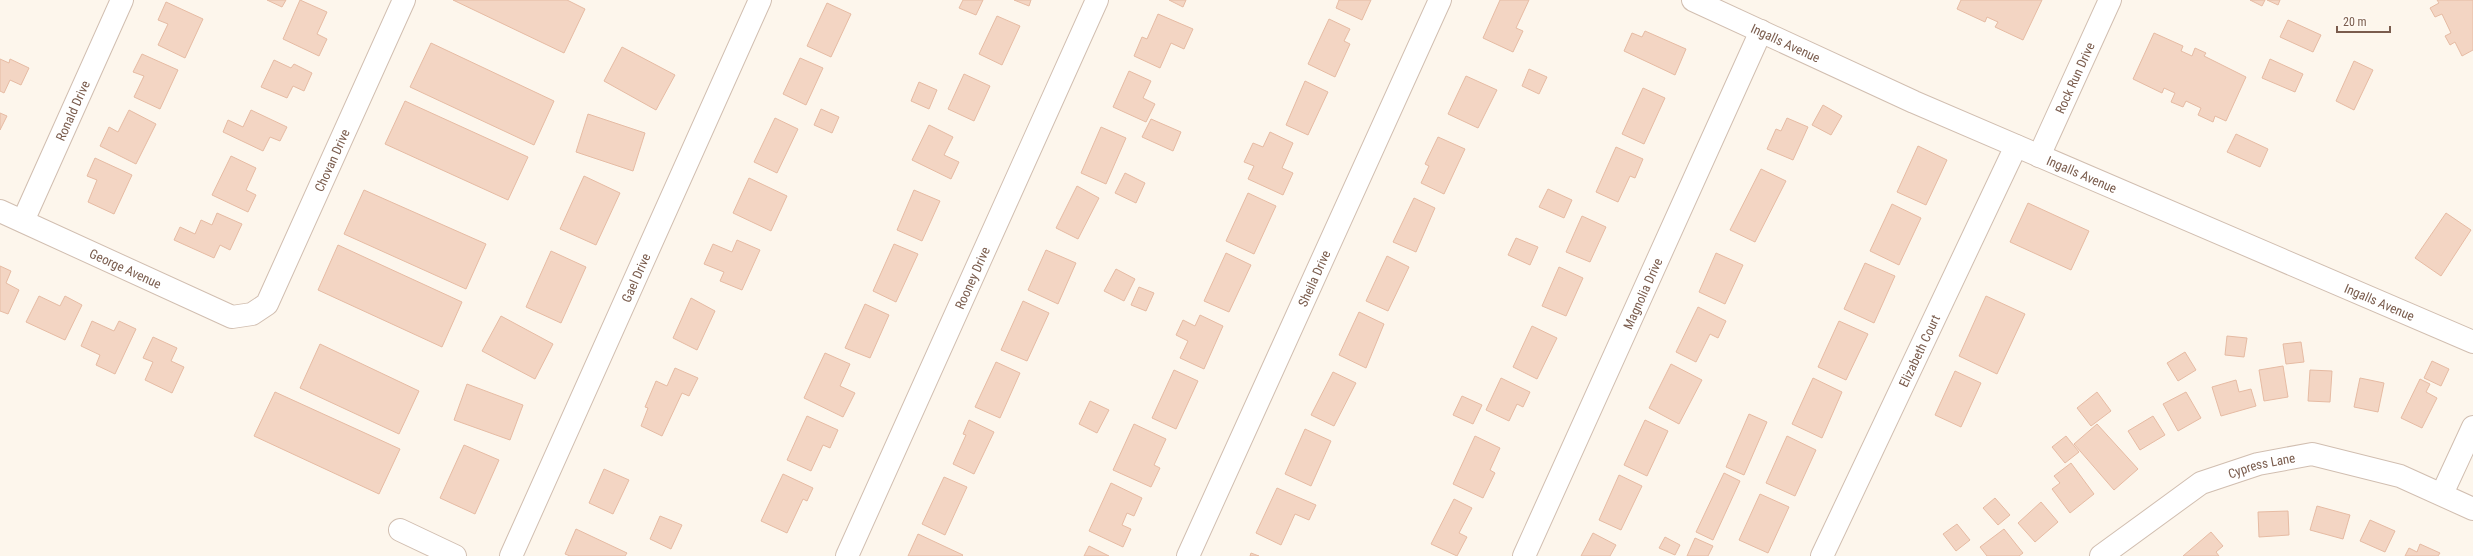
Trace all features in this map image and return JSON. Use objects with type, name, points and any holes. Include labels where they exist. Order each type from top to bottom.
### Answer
[{"type":"street","name":"Ronald Drive","points":[[23,221],[122,0]]},
{"type":"street","name":"Chovan Drive","points":[[252,314],[267,304],[404,0]]},
{"type":"street","name":"Gael Drive","points":[[511,556],[760,0]]},
{"type":"street","name":"Rooney Drive","points":[[847,556],[1096,0]]},
{"type":"street","name":"Sheila Drive","points":[[1188,556],[1440,0]]},
{"type":"street","name":"Ingalls Avenue","points":[[1693,0],[1914,102],[2473,342]]},
{"type":"street","name":"Rock Run Drive","points":[[2040,156],[2110,0]]},
{"type":"street","name":"Magnolia Drive","points":[[1524,556],[1762,31]]},
{"type":"street","name":"Elizabeth Court","points":[[1822,556],[2016,146]]},
{"type":"street","name":"George Avenue","points":[[0,211],[232,317],[252,314]]},
{"type":"street","points":[[2442,494],[2473,427]]},
{"type":"street","name":"Cypress Lane","points":[[2105,555],[2201,483],[2258,464],[2312,454],[2400,476],[2473,509]]},
{"type":"street","points":[[400,530],[455,556]]},
{"type":"building","points":[[267,0],[286,0],[282,7]]},
{"type":"building","points":[[300,0],[327,12],[317,34],[327,39],[319,56],[283,39]]},
{"type":"building","points":[[453,0],[567,0],[585,9],[564,53]]},
{"type":"building","points":[[963,0],[983,0],[976,15],[959,8]]},
{"type":"building","points":[[1014,0],[1031,0],[1029,6]]},
{"type":"building","points":[[1169,0],[1186,0],[1183,7]]},
{"type":"building","points":[[1339,0],[1371,0],[1362,20],[1336,8]]},
{"type":"building","points":[[1500,0],[1529,0],[1516,28],[1523,31],[1513,52],[1483,38]]},
{"type":"building","points":[[1961,0],[2042,0],[2023,40],[1995,27],[1998,22],[1987,17],[1985,22],[1957,9]]},
{"type":"building","points":[[2250,0],[2265,0],[2262,6]]},
{"type":"building","points":[[2267,0],[2280,0],[2278,5]]},
{"type":"building","points":[[2437,0],[2473,0],[2473,50],[2462,56],[2455,42],[2450,45],[2445,36],[2451,33],[2442,14],[2435,17],[2430,8],[2439,3]]},
{"type":"building","points":[[166,2],[203,19],[185,58],[158,45],[168,24],[158,20]]},
{"type":"building","points":[[827,3],[851,14],[831,57],[807,46]]},
{"type":"building","points":[[1158,14],[1193,29],[1184,49],[1171,43],[1160,68],[1134,56],[1142,37],[1147,39]]},
{"type":"building","points":[[997,16],[1020,26],[1002,65],[979,54]]},
{"type":"building","points":[[1329,19],[1350,29],[1344,41],[1350,44],[1335,77],[1308,64]]},
{"type":"building","points":[[2288,20],[2321,35],[2313,52],[2280,37]]},
{"type":"building","points":[[1645,31],[1686,49],[1675,75],[1624,51],[1632,33],[1642,37]]},
{"type":"building","points":[[2154,33],[2183,46],[2181,51],[2192,56],[2195,48],[2206,53],[2204,56],[2246,77],[2226,121],[2215,116],[2213,122],[2198,115],[2201,108],[2186,101],[2183,107],[2171,102],[2175,93],[2164,88],[2162,93],[2133,79]]},
{"type":"building","points":[[431,43],[554,101],[534,145],[410,87]]},
{"type":"building","points":[[622,47],[675,75],[656,110],[604,81]]},
{"type":"building","points":[[142,54],[178,70],[160,109],[134,97],[144,76],[133,72]]},
{"type":"building","points":[[800,58],[823,68],[806,105],[783,94]]},
{"type":"building","points":[[0,59],[9,63],[10,59],[29,68],[21,85],[10,80],[4,93],[0,91]]},
{"type":"building","points":[[2270,59],[2303,74],[2295,92],[2262,78]]},
{"type":"building","points":[[274,60],[291,68],[294,64],[312,73],[304,91],[293,86],[287,98],[261,87]]},
{"type":"building","points":[[2354,61],[2373,70],[2354,110],[2336,101]]},
{"type":"building","points":[[1529,69],[1547,77],[1539,94],[1522,86]]},
{"type":"building","points":[[1129,71],[1151,81],[1143,98],[1155,104],[1146,122],[1113,107]]},
{"type":"building","points":[[964,74],[990,86],[974,121],[948,109]]},
{"type":"building","points":[[1466,76],[1497,90],[1478,128],[1448,114]]},
{"type":"building","points":[[1305,81],[1328,92],[1308,135],[1286,125]]},
{"type":"building","points":[[919,82],[937,90],[929,109],[911,101]]},
{"type":"building","points":[[1643,88],[1665,98],[1644,144],[1622,134]]},
{"type":"building","points":[[405,101],[528,157],[508,200],[385,144]]},
{"type":"building","points":[[1823,105],[1842,116],[1831,135],[1812,125]]},
{"type":"building","points":[[821,109],[839,117],[832,133],[814,125]]},
{"type":"building","points":[[129,110],[156,124],[136,164],[100,146],[109,127],[118,132]]},
{"type":"building","points":[[251,110],[287,127],[280,141],[270,137],[263,151],[223,132],[228,120],[243,127]]},
{"type":"building","points":[[0,113],[7,116],[0,130]]},
{"type":"building","points":[[588,114],[645,133],[633,171],[576,152]]},
{"type":"building","points":[[775,118],[798,129],[777,173],[754,162]]},
{"type":"building","points":[[1787,118],[1808,127],[1793,160],[1767,149],[1776,129],[1781,131]]},
{"type":"building","points":[[1151,119],[1181,132],[1173,151],[1142,137]]},
{"type":"building","points":[[929,125],[953,137],[944,155],[959,162],[951,179],[912,160]]},
{"type":"building","points":[[1101,127],[1126,138],[1106,184],[1081,173]]},
{"type":"building","points":[[1270,132],[1293,143],[1282,168],[1293,173],[1283,195],[1248,179],[1254,166],[1244,162],[1253,143],[1263,147]]},
{"type":"building","points":[[2236,134],[2268,149],[2260,167],[2227,152]]},
{"type":"building","points":[[1438,137],[1465,149],[1444,194],[1421,183],[1429,166],[1425,164]]},
{"type":"building","points":[[1918,146],[1947,160],[1926,205],[1897,192]]},
{"type":"building","points":[[1616,147],[1643,159],[1635,178],[1630,176],[1618,202],[1596,192]]},
{"type":"building","points":[[231,156],[256,168],[246,190],[256,195],[248,212],[212,195]]},
{"type":"building","points":[[95,158],[132,175],[114,214],[88,202],[97,180],[87,176]]},
{"type":"building","points":[[1761,169],[1786,181],[1755,242],[1730,230]]},
{"type":"building","points":[[1125,173],[1145,183],[1136,203],[1115,193]]},
{"type":"building","points":[[584,176],[620,193],[596,245],[560,229]]},
{"type":"building","points":[[749,178],[787,196],[771,231],[733,213]]},
{"type":"building","points":[[1077,186],[1099,198],[1078,239],[1056,228]]},
{"type":"building","points":[[1548,189],[1572,200],[1564,218],[1539,207]]},
{"type":"building","points":[[364,190],[486,244],[466,289],[344,234]]},
{"type":"building","points":[[914,190],[940,201],[922,241],[897,230]]},
{"type":"building","points":[[1248,193],[1276,206],[1254,254],[1226,241]]},
{"type":"building","points":[[1414,198],[1435,208],[1416,252],[1393,242]]},
{"type":"building","points":[[2028,203],[2089,231],[2071,270],[2010,242]]},
{"type":"building","points":[[1892,204],[1921,218],[1899,265],[1870,251]]},
{"type":"building","points":[[217,213],[242,224],[230,250],[220,245],[214,258],[174,240],[180,227],[195,234],[201,220],[212,225]]},
{"type":"building","points":[[2446,213],[2471,230],[2441,276],[2415,258]]},
{"type":"building","points":[[1582,216],[1606,227],[1590,262],[1566,252]]},
{"type":"building","points":[[1516,238],[1538,247],[1530,265],[1508,255]]},
{"type":"building","points":[[737,240],[760,250],[742,290],[720,281],[724,272],[704,264],[713,244],[732,252]]},
{"type":"building","points":[[894,244],[918,254],[896,302],[873,291]]},
{"type":"building","points":[[338,245],[462,302],[442,347],[318,290]]},
{"type":"building","points":[[1046,250],[1076,263],[1058,304],[1028,290]]},
{"type":"building","points":[[551,251],[586,267],[561,323],[526,307]]},
{"type":"building","points":[[1226,253],[1251,265],[1229,312],[1204,301]]},
{"type":"building","points":[[1716,253],[1743,265],[1725,304],[1699,292]]},
{"type":"building","points":[[1387,256],[1409,267],[1388,311],[1366,301]]},
{"type":"building","points":[[1865,263],[1895,276],[1874,323],[1844,309]]},
{"type":"building","points":[[0,266],[11,271],[6,283],[19,290],[8,314],[0,311]]},
{"type":"building","points":[[1559,267],[1583,278],[1566,316],[1542,306]]},
{"type":"building","points":[[1116,269],[1135,279],[1124,301],[1104,291]]},
{"type":"building","points":[[1139,287],[1154,293],[1146,311],[1131,305]]},
{"type":"building","points":[[39,296],[60,306],[65,296],[82,305],[65,340],[26,322]]},
{"type":"building","points":[[1986,296],[2025,314],[1997,374],[1959,356]]},
{"type":"building","points":[[691,298],[715,311],[697,350],[673,338]]},
{"type":"building","points":[[1023,301],[1049,313],[1027,361],[1001,350]]},
{"type":"building","points":[[865,304],[889,315],[870,358],[845,348]]},
{"type":"building","points":[[1698,307],[1726,321],[1718,338],[1710,334],[1696,362],[1676,352]]},
{"type":"building","points":[[1359,312],[1384,324],[1366,368],[1339,355]]},
{"type":"building","points":[[1200,315],[1223,326],[1204,369],[1180,358],[1188,341],[1176,335],[1183,320],[1195,326]]},
{"type":"building","points":[[501,316],[553,344],[535,379],[482,351]]},
{"type":"building","points":[[92,321],[114,331],[119,321],[136,329],[115,374],[96,365],[100,355],[81,346]]},
{"type":"building","points":[[1839,321],[1868,334],[1846,380],[1818,367]]},
{"type":"building","points":[[1532,326],[1557,338],[1537,379],[1513,367]]},
{"type":"building","points":[[2227,336],[2247,338],[2244,357],[2225,355]]},
{"type":"building","points":[[153,337],[177,348],[171,361],[184,367],[172,393],[145,380],[153,362],[143,358]]},
{"type":"building","points":[[2301,342],[2304,362],[2286,364],[2283,344]]},
{"type":"building","points":[[320,344],[419,391],[399,434],[300,388]]},
{"type":"building","points":[[2185,352],[2196,370],[2178,381],[2167,363]]},
{"type":"building","points":[[825,353],[850,364],[840,386],[855,393],[843,417],[804,398]]},
{"type":"building","points":[[2432,361],[2449,369],[2441,386],[2424,378]]},
{"type":"building","points":[[996,362],[1020,373],[1000,418],[975,407]]},
{"type":"building","points":[[1671,364],[1702,380],[1679,424],[1649,408]]},
{"type":"building","points":[[2283,366],[2288,397],[2264,401],[2259,370]]},
{"type":"building","points":[[675,368],[698,378],[689,396],[682,393],[662,436],[641,426],[648,408],[645,407],[656,381],[667,386]]},
{"type":"building","points":[[1174,370],[1198,381],[1176,429],[1152,418]]},
{"type":"building","points":[[2310,370],[2332,371],[2330,402],[2308,401]]},
{"type":"building","points":[[1955,371],[1981,383],[1961,427],[1935,415]]},
{"type":"building","points":[[1333,372],[1356,383],[1334,426],[1311,415]]},
{"type":"building","points":[[1501,378],[1530,392],[1523,407],[1517,404],[1509,421],[1486,410]]},
{"type":"building","points":[[1813,378],[1842,392],[1822,438],[1792,424]]},
{"type":"building","points":[[2360,378],[2384,383],[2378,412],[2354,407]]},
{"type":"building","points":[[2420,379],[2430,384],[2426,392],[2437,398],[2422,428],[2401,418]]},
{"type":"building","points":[[2236,380],[2239,392],[2251,389],[2256,406],[2221,416],[2212,387]]},
{"type":"building","points":[[467,384],[523,405],[510,440],[454,420]]},
{"type":"building","points":[[275,392],[400,449],[379,494],[254,436]]},
{"type":"building","points":[[2097,392],[2111,411],[2091,426],[2077,408]]},
{"type":"building","points":[[2186,392],[2201,418],[2178,431],[2163,404]]},
{"type":"building","points":[[1462,396],[1482,405],[1473,424],[1453,415]]},
{"type":"building","points":[[1090,401],[1109,410],[1097,433],[1079,424]]},
{"type":"building","points":[[1749,414],[1767,422],[1744,475],[1726,467]]},
{"type":"building","points":[[807,416],[838,430],[830,448],[823,445],[811,471],[787,460]]},
{"type":"building","points":[[2153,416],[2165,435],[2140,450],[2128,431]]},
{"type":"building","points":[[969,420],[994,432],[974,474],[953,464],[966,435],[963,434]]},
{"type":"building","points":[[1645,420],[1668,431],[1647,476],[1624,465]]},
{"type":"building","points":[[1134,424],[1166,439],[1154,465],[1160,468],[1151,487],[1113,470]]},
{"type":"building","points":[[2097,424],[2138,469],[2114,490],[2074,444]]},
{"type":"building","points":[[1305,429],[1331,441],[1311,486],[1285,474]]},
{"type":"building","points":[[1475,436],[1500,448],[1490,470],[1495,473],[1483,498],[1453,484]]},
{"type":"building","points":[[1787,436],[1816,450],[1795,496],[1766,483]]},
{"type":"building","points":[[2066,436],[2079,452],[2065,463],[2052,447]]},
{"type":"building","points":[[464,445],[499,460],[475,514],[440,498]]},
{"type":"building","points":[[2071,463],[2094,494],[2070,513],[2052,489],[2060,483],[2054,476]]},
{"type":"building","points":[[604,469],[629,480],[613,514],[589,503]]},
{"type":"building","points":[[1724,473],[1740,481],[1713,540],[1696,532]]},
{"type":"building","points":[[783,474],[813,488],[807,501],[803,499],[787,533],[761,521]]},
{"type":"building","points":[[1619,475],[1642,486],[1621,530],[1599,520]]},
{"type":"building","points":[[944,477],[967,487],[945,535],[922,524]]},
{"type":"building","points":[[1111,483],[1142,498],[1134,516],[1127,513],[1122,525],[1131,529],[1123,547],[1089,531]]},
{"type":"building","points":[[1277,488],[1316,505],[1309,520],[1295,514],[1281,545],[1256,533]]},
{"type":"building","points":[[1760,494],[1789,507],[1768,553],[1739,540]]},
{"type":"building","points":[[1995,498],[2010,515],[1998,525],[1983,508]]},
{"type":"building","points":[[1454,499],[1472,508],[1459,533],[1467,537],[1457,556],[1431,544]]},
{"type":"building","points":[[2041,502],[2058,522],[2035,542],[2018,523]]},
{"type":"building","points":[[2317,506],[2350,515],[2343,539],[2310,530]]},
{"type":"building","points":[[2288,511],[2289,535],[2259,537],[2258,512]]},
{"type":"building","points":[[660,516],[682,525],[671,549],[650,539]]},
{"type":"building","points":[[2370,520],[2395,531],[2385,552],[2360,541]]},
{"type":"building","points":[[1957,524],[1970,540],[1956,551],[1943,534]]},
{"type":"building","points":[[576,529],[627,553],[625,556],[570,556],[565,554]]},
{"type":"building","points":[[2004,529],[2023,553],[2019,556],[1987,556],[1980,547]]},
{"type":"building","points":[[2211,532],[2223,546],[2216,552],[2219,556],[2183,556]]},
{"type":"building","points":[[1593,533],[1616,545],[1610,556],[1581,556]]},
{"type":"building","points":[[918,534],[963,555],[908,556]]},
{"type":"building","points":[[1665,537],[1680,545],[1675,555],[1659,548]]},
{"type":"building","points":[[1695,538],[1713,546],[1708,556],[1687,556]]},
{"type":"building","points":[[2420,544],[2440,553],[2438,556],[2405,556],[2409,548],[2417,552]]},
{"type":"building","points":[[1089,546],[1109,556],[1084,556]]},
{"type":"building","points":[[1251,553],[1259,556],[1250,556]]}]
